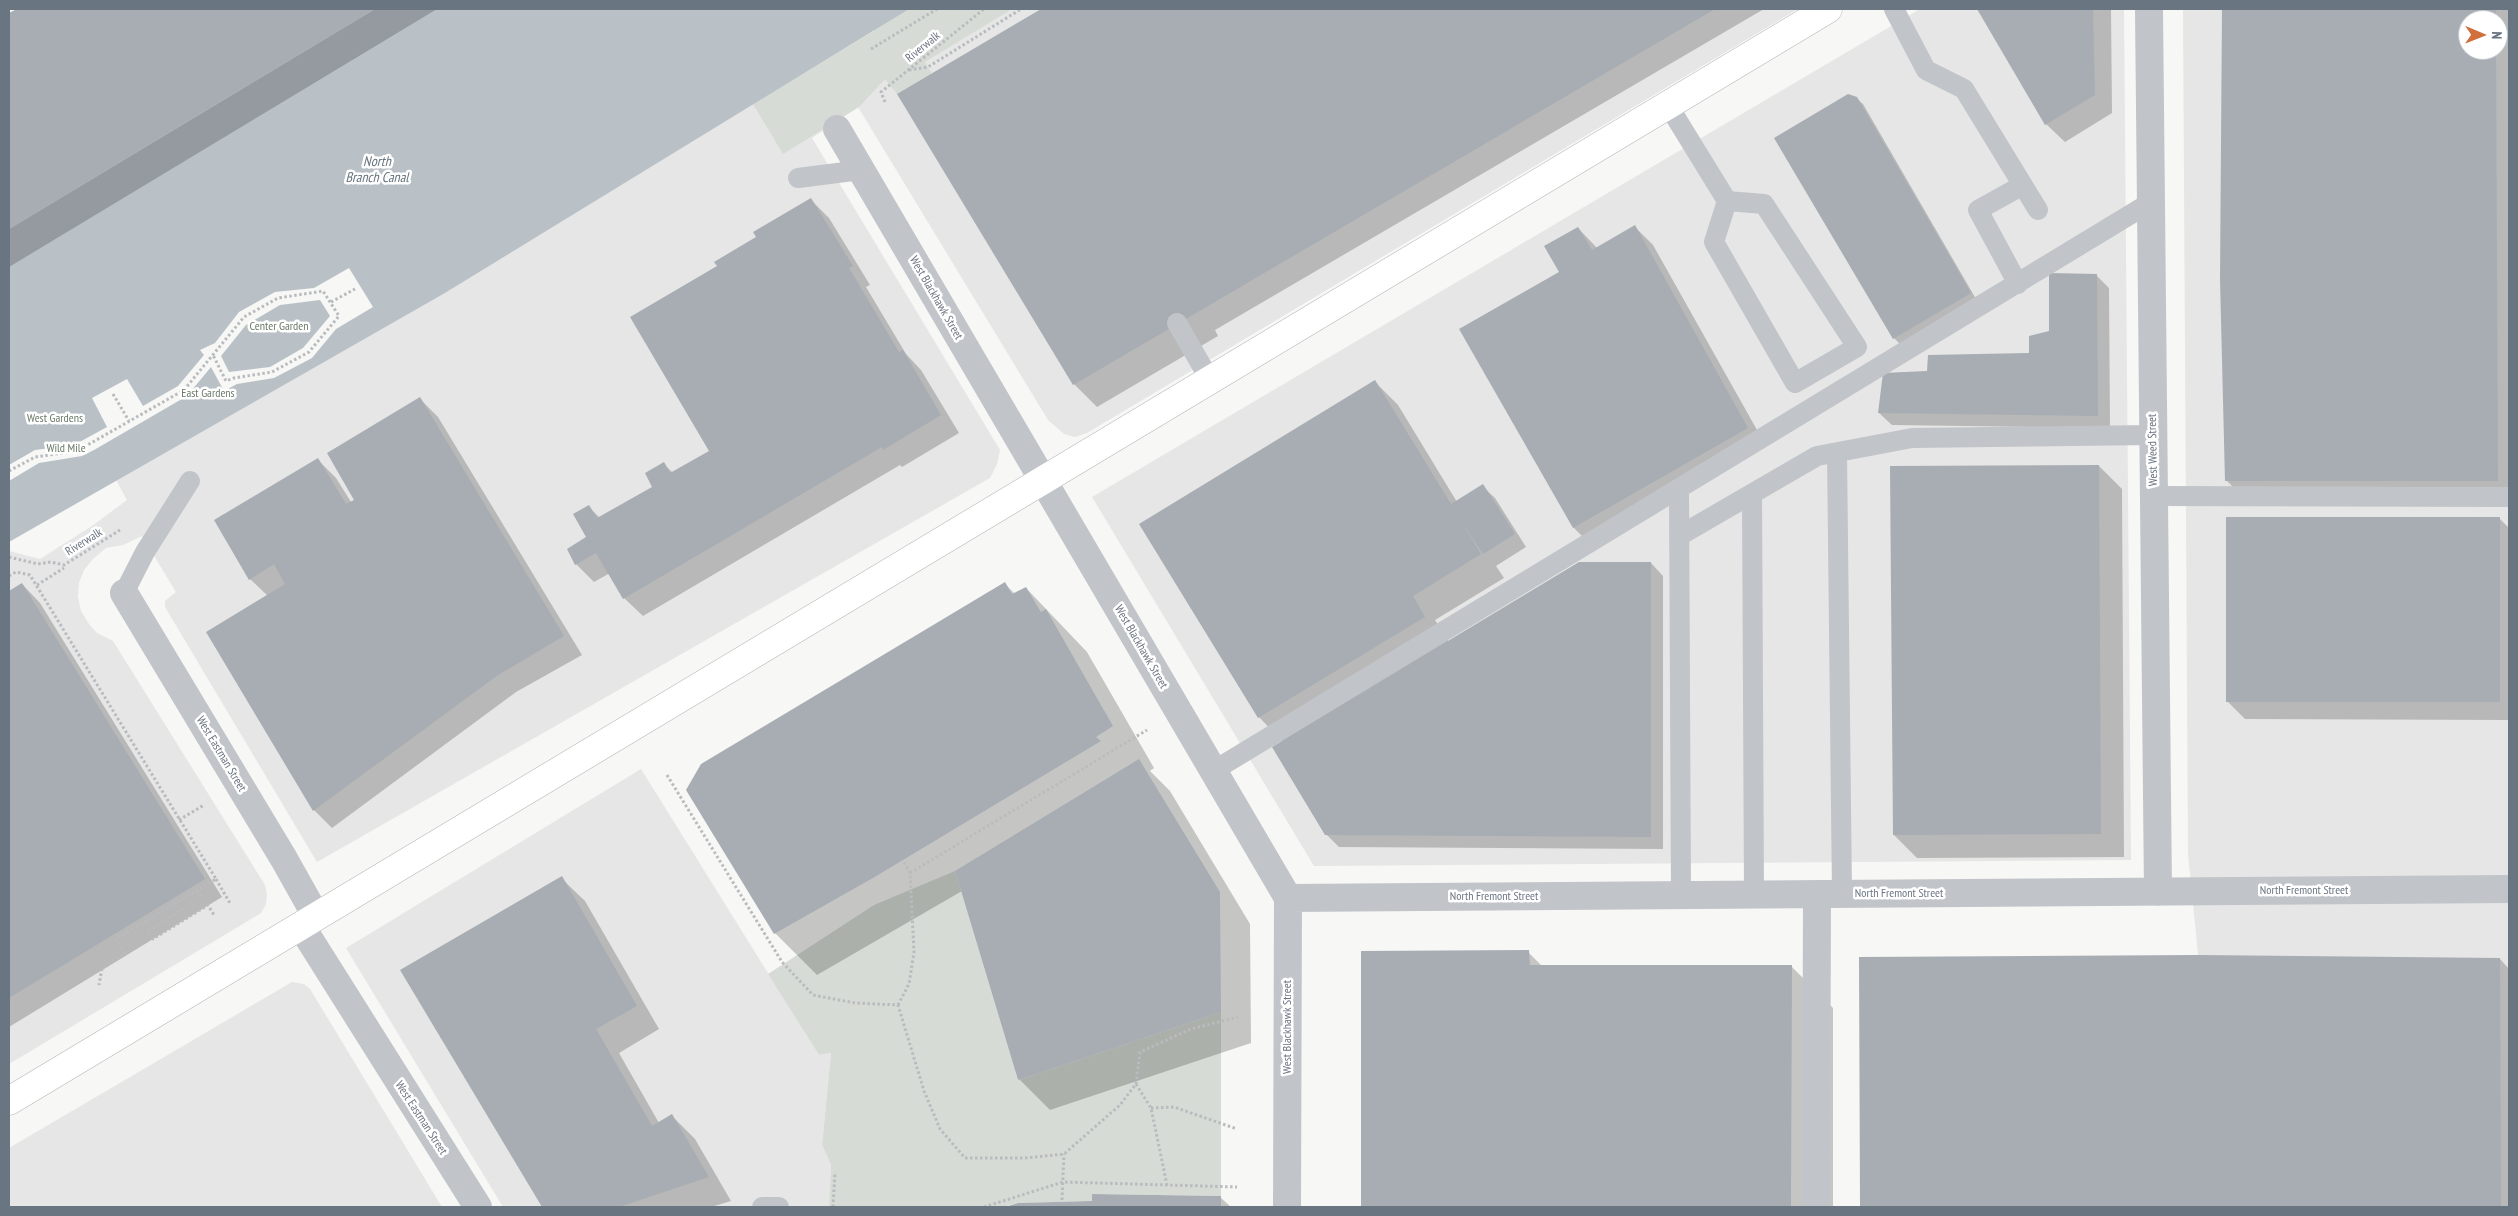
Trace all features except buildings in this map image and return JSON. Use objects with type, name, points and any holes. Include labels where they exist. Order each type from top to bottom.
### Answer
[{"type":"street","points":[[9,1101],[1828,9]]},
{"type":"street","name":"West Weed Street","points":[[2149,9],[2158,892]]},
{"type":"street","name":"West Blackhawk Street","points":[[837,129],[1288,898],[1288,1207]]},
{"type":"street","name":"West Eastman Street","points":[[124,593],[308,921],[478,1207]]},
{"type":"street","name":"North Fremont Street","points":[[1288,898],[2509,890]]},
{"type":"street","points":[[1816,1207],[1830,894]]},
{"type":"lane","points":[[1894,9],[1926,70],[1964,89],[2038,210]]},
{"type":"lane","points":[[1668,105],[1726,201],[1714,242],[1795,383],[1857,347],[1764,204],[1726,201]]},
{"type":"lane","points":[[798,178],[861,170]]},
{"type":"lane","points":[[2018,284],[1978,210],[2023,185]]},
{"type":"lane","points":[[1214,771],[2151,202]]},
{"type":"lane","points":[[1177,323],[1210,380]]},
{"type":"lane","points":[[1679,536],[1817,456],[1912,438],[2153,435]]},
{"type":"lane","points":[[1830,894],[1837,452]]},
{"type":"lane","points":[[124,593],[146,552],[190,482]]},
{"type":"lane","points":[[1679,490],[1680,896]]},
{"type":"lane","points":[[1752,494],[1754,895]]},
{"type":"lane","points":[[2154,496],[2509,497]]},
{"type":"lane","points":[[762,1207],[779,1207]]},
{"type":"path","name":"Riverwalk","points":[[871,49],[937,9]]},
{"type":"path","name":"Riverwalk","points":[[885,102],[881,92],[984,9]]},
{"type":"path","points":[[908,70],[928,68],[1021,9]]},
{"type":"path","points":[[331,302],[355,289]]},
{"type":"path","points":[[9,472],[35,457],[78,451],[184,390],[212,355],[244,316],[278,298],[323,291],[339,316],[309,352],[272,372],[234,378],[226,382],[212,355]]},
{"type":"path","points":[[113,394],[129,421]]},
{"type":"path","name":"Riverwalk","points":[[9,557],[38,564],[51,562],[64,565],[119,530],[128,534]]},
{"type":"path","points":[[36,585],[64,568]]},
{"type":"path","points":[[9,576],[16,572],[30,575],[231,905]]},
{"type":"path","points":[[910,873],[1147,730]]},
{"type":"path","points":[[667,775],[782,962],[813,995],[855,1003],[898,1005]]},
{"type":"path","points":[[179,820],[204,805]]},
{"type":"path","points":[[902,860],[910,873],[914,952],[909,984],[898,1005],[924,1091],[940,1129],[965,1158],[1025,1158],[1064,1154],[1120,1105],[1136,1084],[1140,1052],[1191,1029],[1238,1017]]},
{"type":"path","points":[[99,985],[102,968],[125,953],[116,940],[216,880]]},
{"type":"path","points":[[197,890],[202,898],[148,931],[153,939],[208,905],[214,915]]},
{"type":"path","points":[[1136,1084],[1151,1108],[1167,1185]]},
{"type":"path","points":[[1151,1108],[1174,1107],[1237,1130]]},
{"type":"path","points":[[1062,1200],[1064,1154]]},
{"type":"path","points":[[833,1207],[835,1172]]},
{"type":"path","points":[[984,1207],[1064,1182],[1237,1187]]},
{"type":"shaded area","points":[[867,9],[1012,9],[925,62],[932,74],[897,94],[885,79],[859,107],[783,154],[753,104],[874,31]]},
{"type":"shaded area","points":[[909,9],[1798,9],[1087,433],[1075,437],[1064,434],[1048,420],[858,107],[812,138],[1000,450],[997,464],[990,478],[317,862],[165,607],[165,601],[176,592],[142,536],[123,545],[106,548],[84,570],[79,583],[78,597],[81,611],[97,633],[113,641],[265,885],[266,904],[261,913],[9,1064],[9,551],[40,559],[92,526],[127,500],[116,480],[445,293]]},
{"type":"shaded area","points":[[1920,9],[2124,9],[2131,860],[1314,866],[1092,497]]},
{"type":"shaded area","points":[[2183,9],[2509,9],[2509,1207],[2199,1207],[2198,954],[2188,854]]},
{"type":"shaded area","points":[[641,769],[819,1055],[831,1053],[822,1145],[831,1165],[829,1207],[503,1207],[346,948]]},
{"type":"shaded area","points":[[955,871],[1018,1080],[1221,1012],[1221,1196],[1092,1194],[1092,1201],[1018,1203],[1003,1207],[829,1207],[831,1165],[822,1145],[831,1053],[819,1055],[768,974],[874,905]]},
{"type":"shaded area","points":[[292,982],[304,984],[310,989],[442,1207],[9,1207],[9,1148]]},
{"type":"water","name":"North Branch Canal","points":[[375,9],[909,9],[445,293],[9,542],[9,229]]},
{"type":"pier","points":[[349,268],[373,307],[336,329],[312,358],[274,378],[237,384],[224,391],[211,367],[187,396],[94,450],[82,456],[39,463],[9,481],[9,465],[35,450],[74,445],[107,427],[92,398],[127,379],[143,406],[178,386],[204,355],[200,350],[215,343],[239,312],[275,292],[314,288]],"holes":[[[320,300],[330,316],[303,348],[270,367],[229,372],[221,356],[246,325],[280,305]]]},
{"type":"park label","name":"Center Garden","points":[[279,327]]},
{"type":"park label","name":"East Gardens","points":[[208,394]]},
{"type":"park label","name":"West Gardens","points":[[55,419]]},
{"type":"park label","name":"Wild Mile","points":[[66,449]]}]
